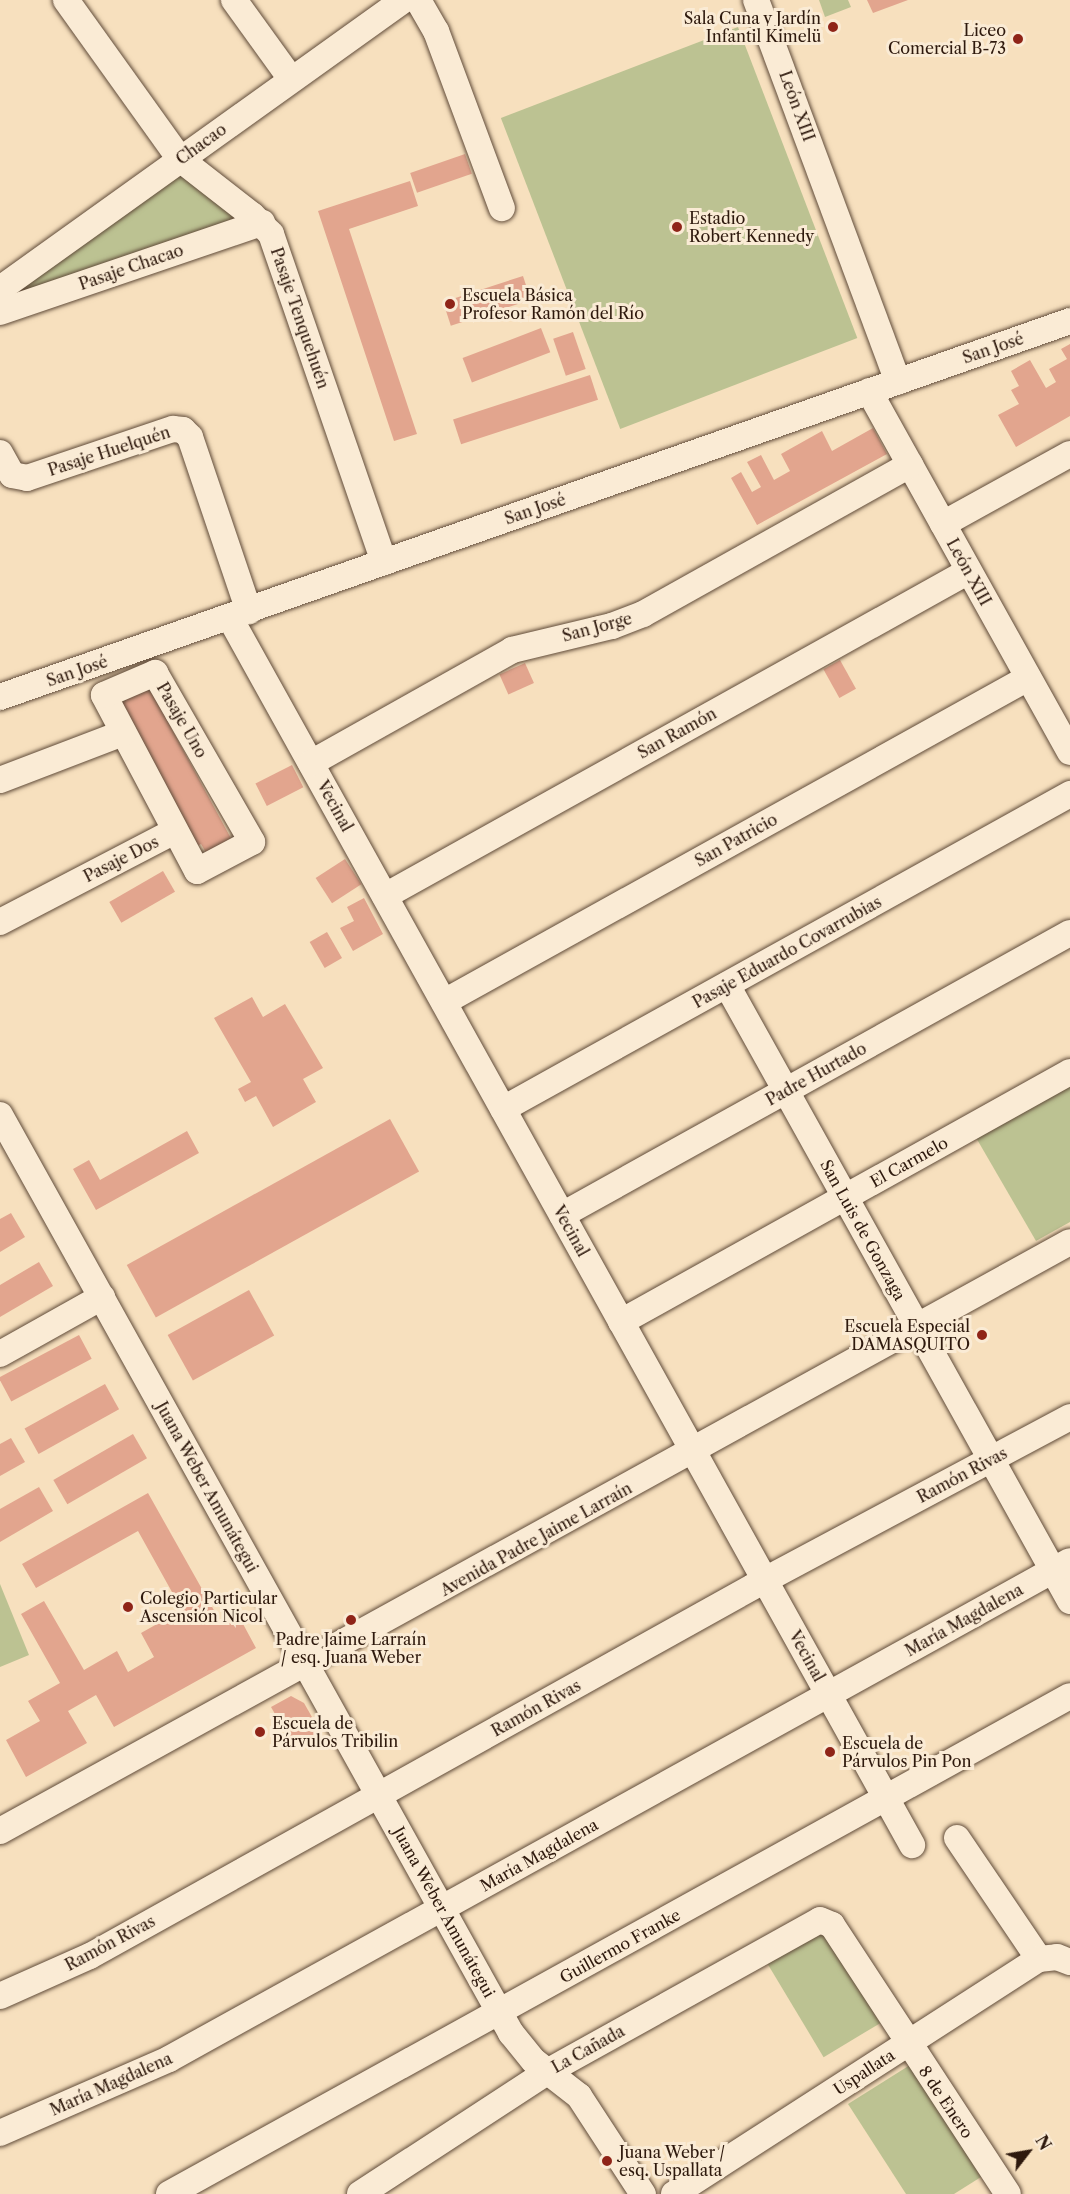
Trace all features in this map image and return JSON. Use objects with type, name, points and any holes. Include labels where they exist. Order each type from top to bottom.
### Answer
[{"type":"street","name":"Pasaje Tenquehuén","points":[[66,0],[180,159],[262,223],[276,245],[384,562]]},
{"type":"street","points":[[234,0],[291,79]]},
{"type":"street","name":"Chacao","points":[[0,289],[404,0]]},
{"type":"street","points":[[418,0],[436,31],[502,208]]},
{"type":"street","name":"León XIII","points":[[756,0],[898,381]]},
{"type":"street","name":"Pasaje Chacao","points":[[0,312],[262,223]]},
{"type":"street","name":"San José","points":[[0,697],[1070,321]]},
{"type":"street","name":"León XIII","points":[[869,391],[1070,752]]},
{"type":"street","name":"Pasaje Huelquén","points":[[0,453],[12,475],[27,478],[173,429],[183,430],[190,437],[239,614]]},
{"type":"street","points":[[943,524],[1070,454]]},
{"type":"street","name":"San Jorge","points":[[311,763],[512,650],[612,626],[643,614],[910,465]]},
{"type":"street","name":"San Ramón","points":[[385,896],[969,571]]},
{"type":"street","name":"Vecinal","points":[[239,614],[311,763],[912,1845]]},
{"type":"street","name":"Pasaje Uno","points":[[123,733],[104,695],[155,673],[252,842],[197,871],[175,831]]},
{"type":"street","name":"San Patricio","points":[[444,1002],[1028,678]]},
{"type":"street","points":[[0,780],[123,733]]},
{"type":"street","name":"Pasaje Dos","points":[[0,922],[175,831],[123,733]]},
{"type":"street","name":"Pasaje Eduardo Covarrubias","points":[[503,1109],[1070,794]]},
{"type":"street","name":"Padre Hurtado","points":[[562,1215],[1070,933]]},
{"type":"street","name":"San Luis de Gonzaga","points":[[727,985],[991,1459],[1061,1566],[1070,1601]]},
{"type":"street","name":"El Carmelo","points":[[621,1322],[1070,1072]]},
{"type":"street","name":"Juana Weber Amunátegui","points":[[0,1115],[500,2012],[522,2048],[547,2072],[570,2087],[588,2107],[643,2194]]},
{"type":"street","name":"Avenida Padre Jaime Larraín","points":[[0,1832],[307,1666],[1070,1242]]},
{"type":"street","points":[[0,1354],[102,1297]]},
{"type":"street","name":"Ramón Rivas","points":[[0,1996],[90,1956],[765,1580],[1070,1417]]},
{"type":"street","name":"María Magdalena","points":[[0,2133],[170,2059],[1061,1566]]},
{"type":"street","name":"Guillermo Franke","points":[[169,2194],[1070,1696]]},
{"type":"street","points":[[957,1838],[1059,1954]]},
{"type":"street","name":"8 de Enero","points":[[825,1920],[908,2044],[999,2191]]},
{"type":"street","name":"La Cañada","points":[[360,2194],[547,2072],[825,1920]]},
{"type":"street","name":"Uspallata","points":[[674,2194],[908,2044],[1059,1954]]},
{"type":"green space","points":[[819,0],[848,0],[851,7],[825,17]]},
{"type":"green space","name":"Estadio Robert Kennedy","points":[[738,27],[857,338],[620,429],[501,118]]},
{"type":"green space","points":[[186,166],[254,222],[0,308],[0,297]]},
{"type":"green space","points":[[1070,1072],[1070,1222],[1036,1241],[971,1129]]},
{"type":"green space","points":[[0,1584],[29,1655],[0,1667]]},
{"type":"green space","points":[[823,1928],[880,2023],[824,2057],[766,1962]]},
{"type":"green space","points":[[910,2065],[981,2177],[954,2194],[906,2194],[848,2104]]},
{"type":"building","points":[[867,0],[908,0],[873,13]]},
{"type":"building","points":[[465,154],[472,174],[417,193],[410,173]]},
{"type":"building","points":[[410,181],[418,206],[349,229],[417,434],[394,441],[318,211]]},
{"type":"building","points":[[523,276],[531,300],[451,326],[443,302]]},
{"type":"building","points":[[541,328],[550,352],[472,382],[463,358]]},
{"type":"building","points":[[573,332],[586,369],[566,376],[553,339]]},
{"type":"building","points":[[1070,344],[1070,416],[1016,447],[998,415],[1019,404],[1011,390],[1019,386],[1011,371],[1030,360],[1046,388],[1056,382],[1049,369],[1067,359],[1061,349]]},
{"type":"building","points":[[590,375],[598,400],[461,444],[453,419]]},
{"type":"building","points":[[873,428],[887,454],[757,525],[731,478],[741,472],[752,492],[761,487],[747,462],[761,455],[774,480],[790,471],[781,454],[822,431],[832,451]]},
{"type":"building","points":[[840,660],[856,689],[839,698],[823,669]]},
{"type":"building","points":[[525,663],[534,683],[508,694],[499,674]]},
{"type":"building","points":[[149,687],[233,842],[208,856],[201,844],[193,848],[115,706]]},
{"type":"building","points":[[292,765],[303,787],[267,806],[255,784]]},
{"type":"building","points":[[345,859],[361,884],[332,903],[316,878]]},
{"type":"building","points":[[163,871],[175,892],[121,923],[109,902]]},
{"type":"building","points":[[364,898],[383,934],[353,951],[340,928],[354,921],[347,907]]},
{"type":"building","points":[[327,932],[342,958],[325,968],[310,942]]},
{"type":"building","points":[[252,997],[263,1017],[285,1004],[323,1068],[303,1079],[316,1102],[273,1127],[256,1096],[245,1102],[238,1089],[251,1082],[214,1018]]},
{"type":"building","points":[[390,1119],[419,1171],[156,1317],[127,1265]]},
{"type":"building","points":[[187,1131],[199,1153],[96,1210],[73,1169],[89,1160],[100,1180]]},
{"type":"building","points":[[11,1213],[25,1237],[0,1252],[0,1219]]},
{"type":"building","points":[[39,1262],[53,1286],[0,1317],[0,1285]]},
{"type":"building","points":[[249,1290],[274,1335],[193,1381],[168,1335]]},
{"type":"building","points":[[79,1335],[92,1359],[11,1402],[0,1377]]},
{"type":"building","points":[[105,1384],[119,1409],[39,1454],[25,1429]]},
{"type":"building","points":[[133,1434],[147,1458],[67,1504],[53,1480]]},
{"type":"building","points":[[11,1438],[25,1462],[0,1476],[0,1444]]},
{"type":"building","points":[[39,1487],[53,1511],[0,1542],[0,1509]]},
{"type":"building","points":[[148,1493],[220,1621],[236,1611],[256,1648],[114,1727],[96,1695],[68,1711],[87,1743],[26,1777],[6,1740],[40,1721],[28,1701],[60,1683],[21,1614],[44,1601],[84,1670],[117,1651],[128,1672],[154,1657],[141,1633],[182,1610],[138,1531],[36,1588],[22,1564]]},
{"type":"building","points":[[291,1696],[304,1703],[321,1733],[295,1749],[271,1707]]},
{"type":"place","name":"Sala Cuna y Jardín Infantil Kimelü","points":[[833,27]]},
{"type":"place","name":"Liceo Comercial B-73","points":[[1018,39]]},
{"type":"place","name":"Estadio Robert Kennedy","points":[[677,227]]},
{"type":"place","name":"Escuela Básica Profesor Ramón del Río","points":[[450,304]]},
{"type":"place","name":"Escuela Especial DAMASQUITO","points":[[982,1335]]},
{"type":"place","name":"Colegio Particular Ascensión Nicol","points":[[128,1607]]},
{"type":"place","name":"Padre Jaime Larraín / esq. Juana Weber","points":[[351,1620]]},
{"type":"place","name":"Escuela de Párvulos Tribilin","points":[[260,1732]]},
{"type":"place","name":"Escuela de Párvulos Pin Pon","points":[[830,1752]]},
{"type":"place","name":"Juana Weber / esq. Uspallata","points":[[607,2161]]}]
